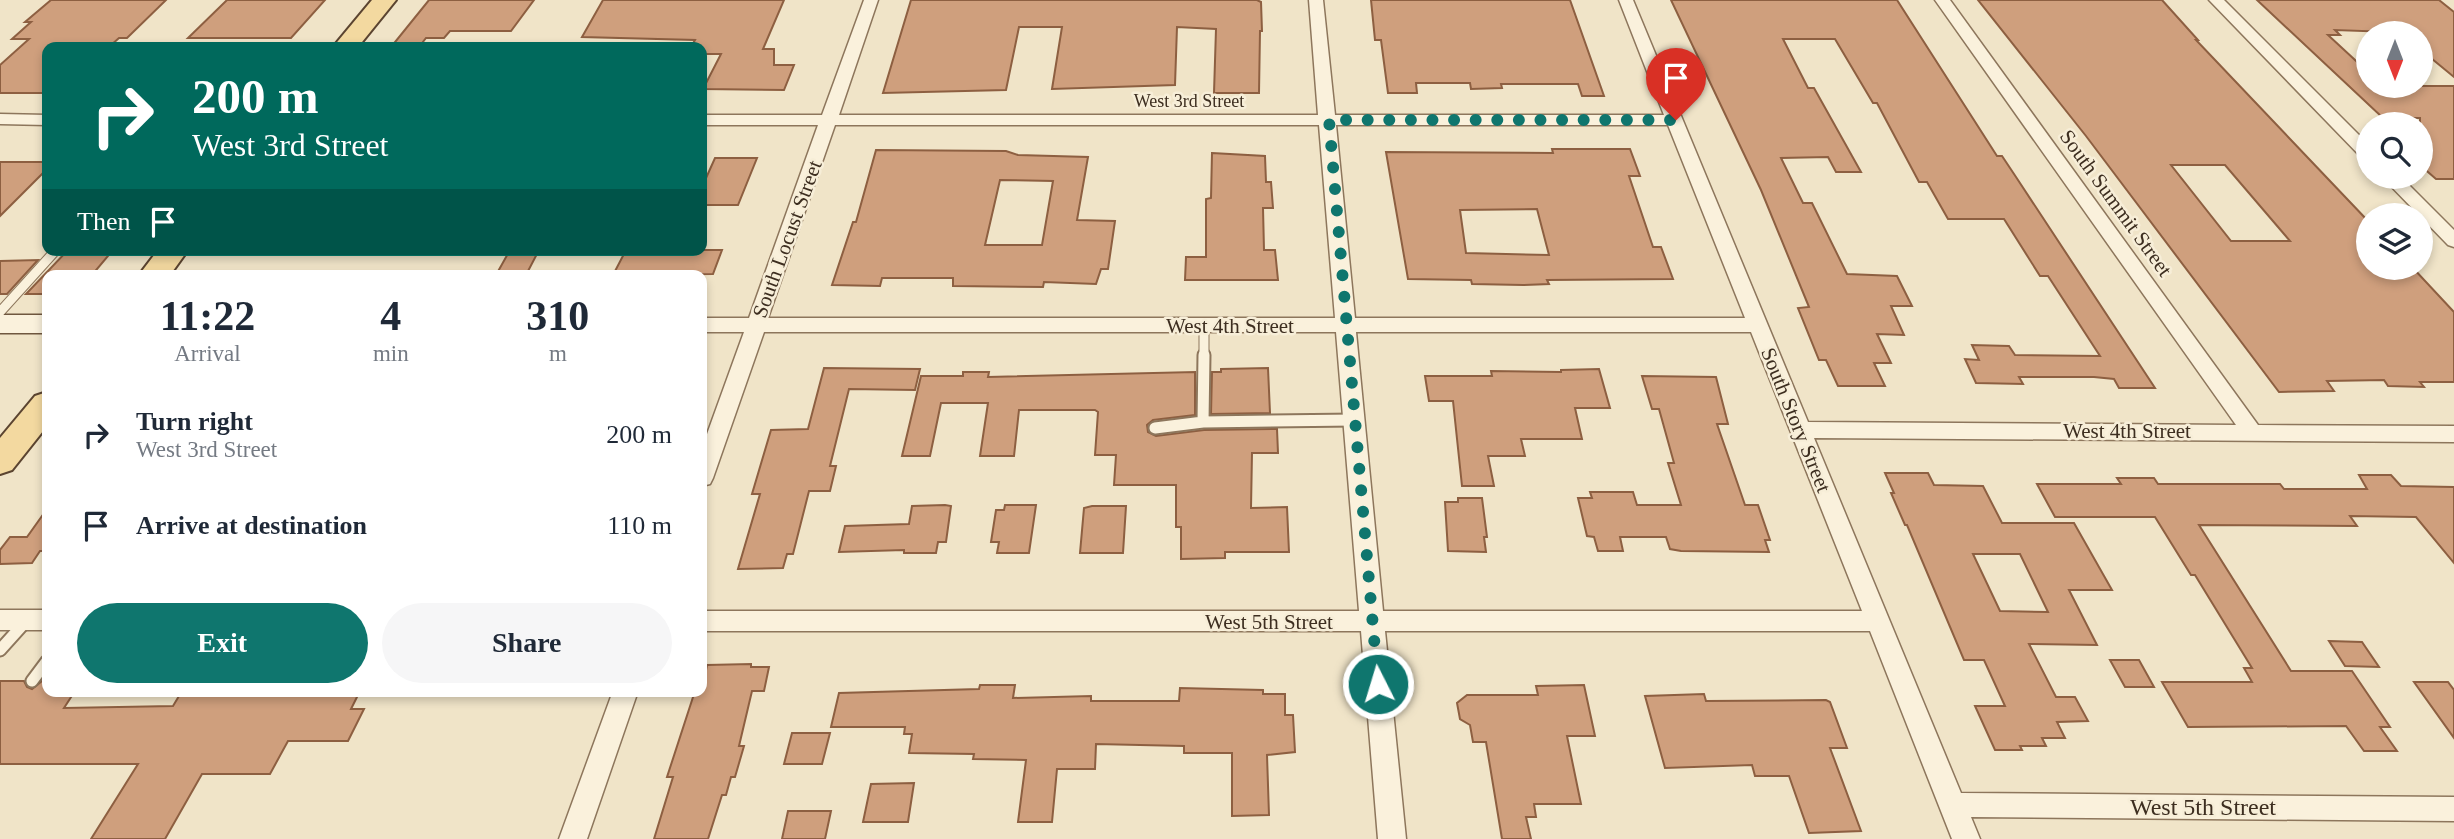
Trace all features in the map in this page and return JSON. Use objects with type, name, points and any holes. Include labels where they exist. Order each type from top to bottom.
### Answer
[{"type":"main road","points":[[349,42],[384,0]]},
{"type":"main road","points":[[158,270],[169,256]]},
{"type":"main road","points":[[0,461],[42,410]]},
{"type":"street","name":"South Locust Street","points":[[707,464],[871,0]]},
{"type":"street","points":[[1316,0],[1329,120],[1392,839]]},
{"type":"street","name":"South Story Street","points":[[1626,0],[1966,839]]},
{"type":"street","name":"South Summit Street","points":[[1942,0],[2252,432]]},
{"type":"street","points":[[2216,0],[2356,142]]},
{"type":"street","points":[[0,120],[42,120]]},
{"type":"street","name":"West 3rd Street","points":[[707,120],[1676,120]]},
{"type":"street","points":[[2403,189],[2454,241]]},
{"type":"street","points":[[0,324],[42,324]]},
{"type":"street","name":"West 4th Street","points":[[707,325],[1758,325]]},
{"type":"street","name":"West 4th Street","points":[[1800,430],[2454,433]]},
{"type":"street","points":[[0,620],[37,620]]},
{"type":"street","name":"West 5th Street","points":[[707,621],[1878,621]]},
{"type":"street","points":[[573,839],[624,697]]},
{"type":"street","name":"West 5th Street","points":[[1952,805],[2454,809]]},
{"type":"lane","points":[[0,312],[51,256]]},
{"type":"lane","points":[[1203,422],[1204,326]]},
{"type":"lane","points":[[1155,428],[1203,422],[1355,420]]},
{"type":"lane","points":[[0,650],[37,620]]},
{"type":"lane","points":[[32,681],[42,668]]},
{"type":"building","points":[[51,0],[166,0],[127,38],[119,38],[114,42],[42,42],[42,93],[0,93],[0,65],[29,39],[12,39],[31,22],[25,22]]},
{"type":"building","points":[[227,0],[325,0],[291,38],[188,38]]},
{"type":"building","points":[[429,0],[534,0],[511,31],[450,31],[444,38],[426,38],[423,42],[395,42]]},
{"type":"building","points":[[603,0],[784,0],[763,49],[774,49],[774,65],[794,65],[784,90],[707,89],[707,81],[721,54],[707,54],[707,42],[582,37]]},
{"type":"building","points":[[911,0],[1257,0],[1261,2],[1262,31],[1259,93],[1214,93],[1216,29],[1177,27],[1175,85],[1052,89],[1062,27],[1019,27],[1006,90],[883,93]]},
{"type":"building","points":[[1371,0],[1570,0],[1604,96],[1582,96],[1578,84],[1501,84],[1502,88],[1471,89],[1470,83],[1416,83],[1417,93],[1388,93],[1381,40],[1375,40]]},
{"type":"building","points":[[1671,0],[1897,0],[1997,156],[2002,156],[2155,388],[2119,388],[2114,379],[2094,377],[2019,377],[2023,384],[1976,383],[1965,359],[1979,360],[1972,345],[2009,346],[2015,355],[2100,356],[2048,276],[2040,276],[2004,219],[1948,219],[1927,182],[1919,182],[1877,103],[1873,103],[1835,39],[1783,39],[1808,88],[1814,88],[1861,172],[1836,172],[1828,157],[1781,158],[1803,203],[1812,203],[1847,274],[1897,276],[1912,306],[1891,306],[1904,335],[1877,334],[1891,363],[1874,363],[1885,386],[1838,386],[1826,360],[1819,360],[1798,308],[1809,307],[1761,190]]},
{"type":"building","points":[[1978,0],[2162,0],[2196,40],[2356,208],[2356,280],[2424,280],[2454,312],[2454,382],[2420,382],[2424,387],[2388,386],[2384,380],[2327,381],[2334,391],[2279,392],[2086,136]],"holes":[[[2171,165],[2225,165],[2290,241],[2231,241]]]},
{"type":"building","points":[[2257,0],[2439,0],[2454,12],[2454,77],[2433,60],[2433,21],[2356,21],[2356,31],[2335,30],[2340,35],[2328,35],[2356,61],[2356,93]]},
{"type":"building","points":[[2433,86],[2454,86],[2454,179],[2436,179],[2433,176],[2433,112],[2377,112],[2362,98],[2433,98]]},
{"type":"building","points":[[1552,149],[1630,149],[1640,176],[1629,176],[1653,247],[1661,247],[1673,279],[1547,280],[1549,284],[1523,285],[1472,284],[1471,280],[1408,279],[1386,152],[1553,153]],"holes":[[[1537,209],[1549,255],[1466,253],[1460,210]]]},
{"type":"building","points":[[876,150],[1006,151],[1018,155],[1088,157],[1077,220],[1115,221],[1108,269],[1101,269],[1096,284],[1044,282],[1043,287],[953,286],[953,278],[882,278],[880,286],[832,285],[853,222],[856,222]],"holes":[[[1000,180],[1053,181],[1042,245],[985,245]]]},
{"type":"building","points":[[1212,153],[1265,156],[1266,182],[1271,182],[1273,208],[1263,208],[1264,250],[1275,250],[1278,280],[1185,280],[1186,257],[1206,257],[1206,199],[1211,198]]},
{"type":"building","points":[[715,158],[757,158],[738,205],[707,205],[707,176]]},
{"type":"building","points":[[0,162],[42,162],[42,174],[0,216]]},
{"type":"building","points":[[707,250],[722,250],[713,274],[707,274],[707,270],[616,270],[623,256],[707,256]]},
{"type":"building","points":[[62,256],[108,256],[96,270],[49,270]]},
{"type":"building","points":[[507,256],[536,256],[529,270],[499,270]]},
{"type":"building","points":[[38,260],[7,294],[0,294],[0,261]]},
{"type":"building","points":[[42,277],[42,294],[26,294]]},
{"type":"building","points":[[824,368],[920,369],[915,390],[849,389],[830,466],[836,466],[830,491],[809,491],[793,554],[787,554],[783,568],[738,569],[760,494],[752,494],[771,430],[808,429]]},
{"type":"building","points":[[1268,368],[1270,413],[1211,414],[1212,372],[1221,372],[1221,369]]},
{"type":"building","points":[[1599,369],[1610,408],[1575,408],[1582,439],[1521,439],[1525,456],[1488,456],[1494,486],[1462,486],[1453,401],[1429,401],[1425,376],[1492,376],[1491,371],[1561,372]]},
{"type":"building","points":[[963,372],[989,372],[988,377],[1195,372],[1195,415],[1153,420],[1147,425],[1148,432],[1156,436],[1204,430],[1277,429],[1278,453],[1252,453],[1251,508],[1287,507],[1289,552],[1225,552],[1225,558],[1181,559],[1181,527],[1176,527],[1176,485],[1114,485],[1116,455],[1095,455],[1098,412],[1095,410],[1019,410],[1014,456],[980,456],[988,403],[941,403],[930,456],[902,456],[921,376],[963,376]]},
{"type":"building","points":[[1642,376],[1716,377],[1728,424],[1717,424],[1745,505],[1758,505],[1770,540],[1765,540],[1769,552],[1681,551],[1670,549],[1666,537],[1620,537],[1623,551],[1598,551],[1594,537],[1587,536],[1578,498],[1592,498],[1590,492],[1633,492],[1637,505],[1681,505],[1668,463],[1674,463],[1659,409],[1652,409]]},
{"type":"building","points":[[1885,473],[1928,473],[1934,485],[1983,486],[2002,523],[2074,523],[2112,590],[2069,590],[2097,645],[2029,644],[2056,697],[2075,697],[2088,721],[2057,722],[2065,738],[2042,738],[2046,746],[2020,746],[2022,750],[1995,750],[1975,706],[2005,706],[1984,660],[1964,660],[1891,493],[1894,493]],"holes":[[[1973,554],[2020,554],[2048,612],[2000,611]]]},
{"type":"building","points":[[2359,475],[2391,475],[2401,486],[2454,487],[2454,563],[2416,517],[2350,516],[2357,526],[2199,525],[2291,671],[2352,671],[2390,727],[2380,727],[2397,751],[2364,751],[2346,726],[2188,727],[2162,682],[2252,682],[2244,668],[2252,668],[2195,575],[2191,575],[2155,517],[2055,517],[2037,484],[2121,484],[2117,478],[2154,478],[2158,484],[2280,484],[2284,489],[2367,489]]},
{"type":"building","points":[[1458,498],[1482,498],[1487,537],[1484,537],[1486,552],[1448,551],[1445,502],[1458,502]]},
{"type":"building","points":[[1005,505],[1036,505],[1029,553],[997,553],[999,542],[991,542],[996,510],[1004,510]]},
{"type":"building","points":[[912,506],[951,506],[946,542],[938,542],[936,553],[904,553],[904,550],[839,552],[845,526],[909,524]]},
{"type":"building","points":[[1126,506],[1123,553],[1080,553],[1084,508]]},
{"type":"building","points":[[42,516],[42,551],[32,563],[0,564],[0,550],[10,537],[27,537]]},
{"type":"building","points":[[2329,641],[2362,642],[2379,667],[2345,666]]},
{"type":"building","points":[[2110,660],[2139,660],[2154,687],[2125,687]]},
{"type":"building","points":[[751,664],[751,667],[769,667],[764,691],[752,691],[739,746],[744,746],[735,777],[731,777],[726,795],[722,795],[708,839],[654,839],[673,777],[667,777],[693,697],[707,697],[707,665]]},
{"type":"building","points":[[0,681],[24,681],[27,687],[32,689],[42,681],[42,697],[71,697],[64,708],[173,706],[178,697],[357,697],[351,709],[364,709],[348,741],[288,741],[270,774],[202,774],[165,839],[91,839],[138,764],[0,764]]},
{"type":"building","points":[[2414,682],[2448,682],[2454,690],[2454,738]]},
{"type":"building","points":[[980,685],[1015,685],[1013,698],[1091,696],[1091,701],[1179,701],[1180,688],[1263,690],[1263,694],[1285,694],[1285,715],[1293,715],[1295,752],[1267,755],[1269,815],[1232,816],[1232,753],[1184,753],[1184,746],[1096,744],[1095,769],[1057,769],[1052,822],[1018,822],[1026,760],[973,759],[974,754],[909,753],[912,734],[904,734],[905,727],[831,727],[839,693],[979,689]]},
{"type":"building","points":[[1584,685],[1595,736],[1567,736],[1581,804],[1534,804],[1536,817],[1526,817],[1531,839],[1502,839],[1486,742],[1473,742],[1470,725],[1460,719],[1457,703],[1467,695],[1538,695],[1536,686]]},
{"type":"building","points":[[1704,694],[1706,701],[1830,702],[1847,748],[1830,748],[1861,831],[1809,833],[1789,776],[1755,776],[1752,765],[1665,768],[1645,696]]},
{"type":"building","points":[[792,733],[830,733],[822,764],[784,764]]},
{"type":"building","points":[[914,783],[908,822],[863,822],[871,784]]},
{"type":"building","points":[[788,811],[831,811],[825,839],[782,839]]},
{"type":"route","points":[[1378,684],[1329,120],[1676,120]]}]
